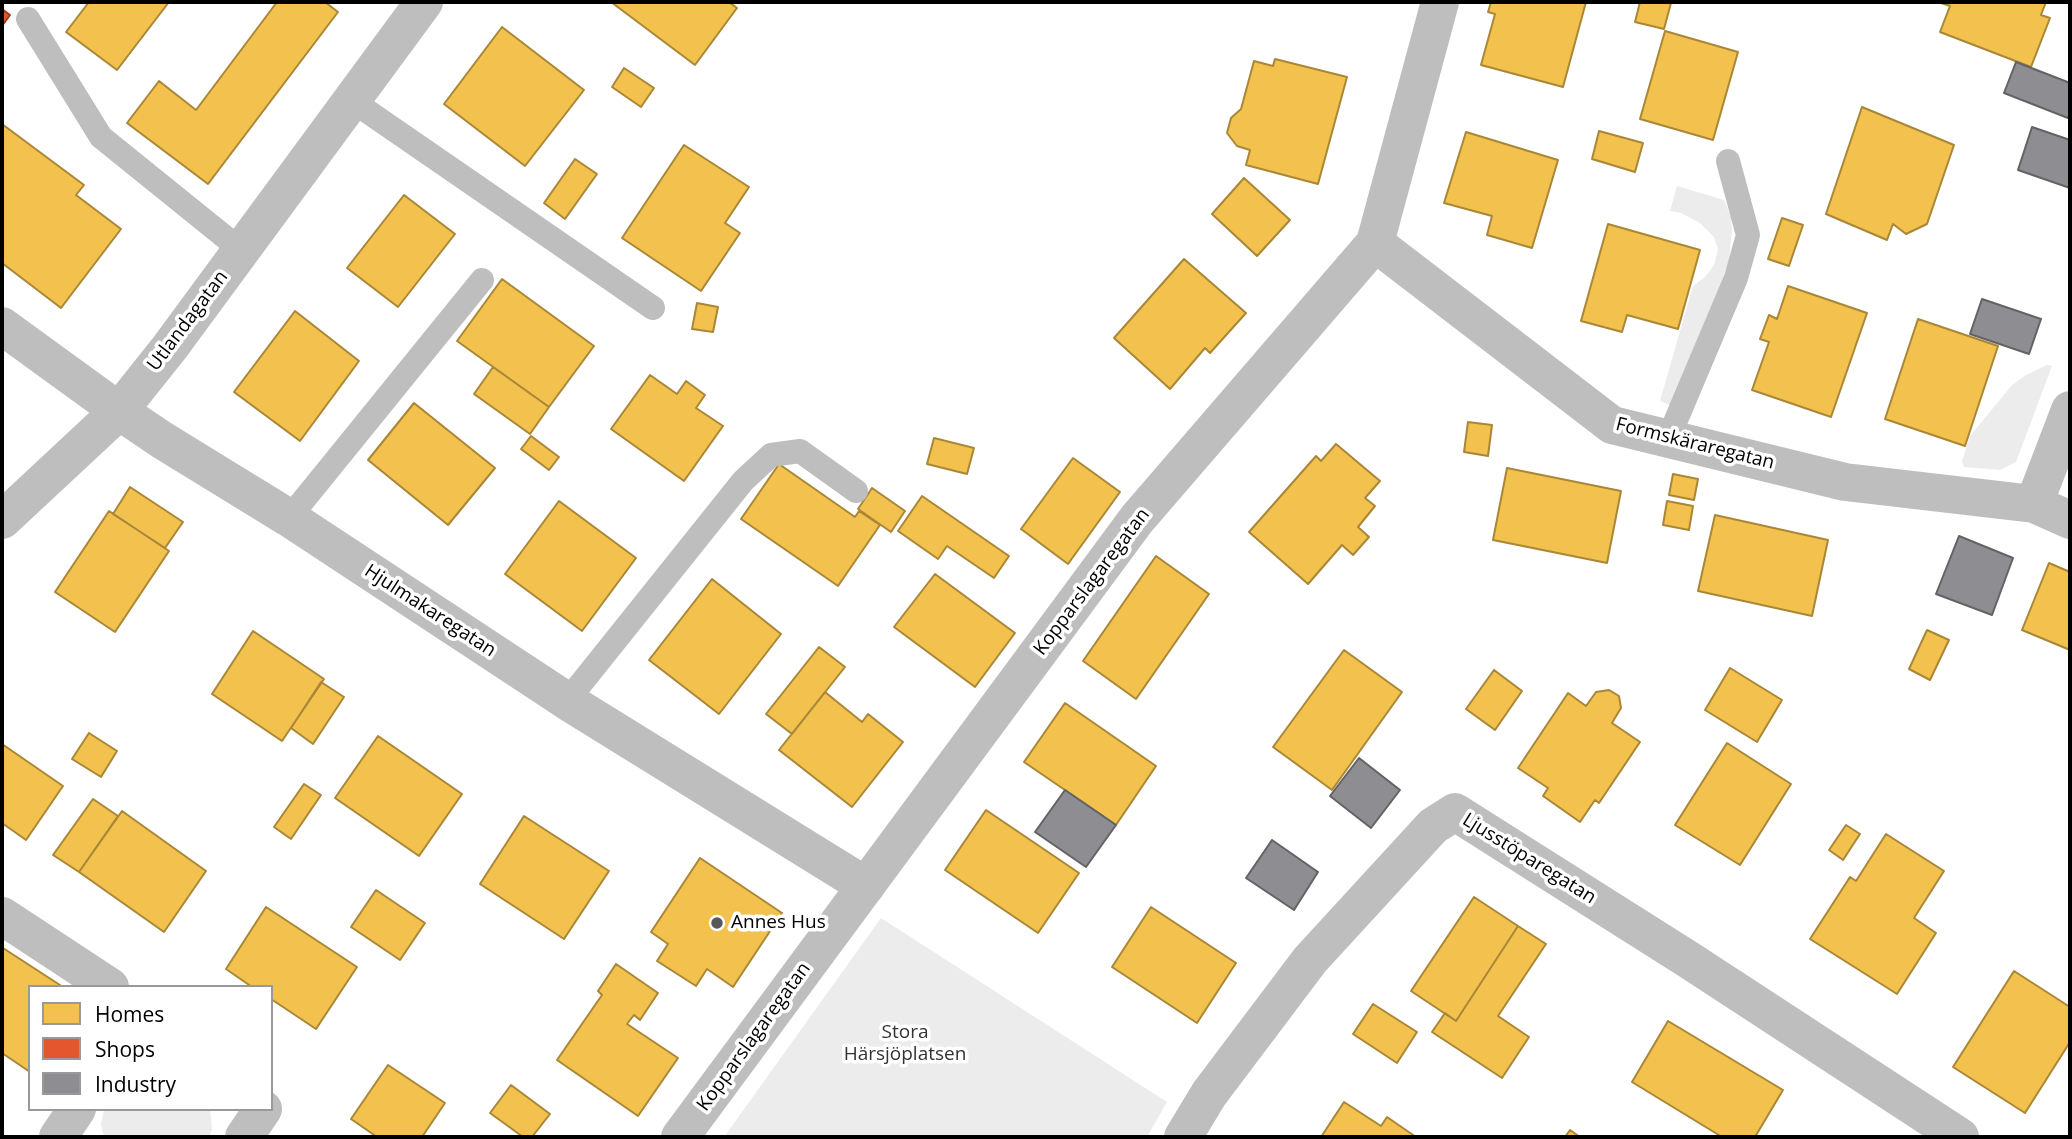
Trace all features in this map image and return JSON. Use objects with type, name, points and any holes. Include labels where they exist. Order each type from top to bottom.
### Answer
[{"type":"street","name":"Utlandagatan","points":[[2,520],[119,411],[170,347],[424,2]]},
{"type":"street","name":"Kopparslagaregatan","points":[[680,1137],[1137,519],[1375,243],[1440,2]]},
{"type":"street","name":"Formskäraregatan","points":[[1375,243],[1612,425],[1845,482],[2034,504],[2070,520]]},
{"type":"street","name":"Hjulmakaregatan","points":[[2,326],[162,440],[289,518],[567,701],[866,886]]},
{"type":"street","points":[[2034,504],[2070,410]]},
{"type":"street","name":"Ljusstöparegatan","points":[[1183,1137],[1209,1094],[1310,960],[1433,826],[1455,812],[1960,1137]]},
{"type":"street","points":[[2,916],[107,985]]},
{"type":"street","points":[[58,1137],[76,1111]]},
{"type":"street","points":[[244,1137],[262,1111]]},
{"type":"lane","points":[[28,19],[101,137],[241,250]]},
{"type":"lane","points":[[351,100],[653,308]]},
{"type":"lane","points":[[1668,439],[1736,278],[1748,235],[1728,161]]},
{"type":"lane","points":[[289,518],[482,280]]},
{"type":"lane","points":[[567,701],[743,481],[771,455],[800,450],[856,491]]},
{"type":"green space","points":[[1677,186],[1724,200],[1731,217],[1732,231],[1729,260],[1677,408],[1660,401],[1693,286],[1705,277],[1714,265],[1718,249],[1714,237],[1700,223],[1681,213],[1670,211]]},
{"type":"green space","points":[[2047,365],[2052,366],[2016,462],[2000,470],[1964,467],[1962,461],[1970,436],[2012,385]]},
{"type":"green space","name":"Stora Härsjöplatsen","points":[[881,918],[1167,1102],[1147,1137],[724,1137]]},
{"type":"green space","points":[[104,1111],[210,1111],[212,1129],[209,1137],[104,1137],[101,1125]]},
{"type":"building: Homes","points":[[89,2],[169,2],[117,70],[66,32]]},
{"type":"building: Homes","points":[[277,2],[325,2],[338,12],[208,184],[127,123],[159,81],[196,110]]},
{"type":"building: Homes","points":[[611,2],[729,2],[737,8],[695,65]]},
{"type":"building: Homes","points":[[1491,2],[1586,2],[1563,87],[1481,65],[1495,14],[1488,12]]},
{"type":"building: Homes","points":[[1640,2],[1671,3],[1664,29],[1635,22]]},
{"type":"building: Homes","points":[[1938,2],[2046,2],[2041,15],[2050,18],[2031,67],[1940,32],[1950,6]]},
{"type":"building: Homes","points":[[502,27],[584,90],[525,166],[444,104]]},
{"type":"building: Homes","points":[[1665,31],[1738,52],[1713,140],[1640,119]]},
{"type":"building: Homes","points":[[1275,59],[1347,77],[1318,184],[1246,165],[1250,150],[1237,146],[1227,133],[1231,118],[1241,109],[1254,61],[1273,66]]},
{"type":"building: Homes","points":[[624,68],[654,88],[641,107],[612,87]]},
{"type":"building: Homes","points":[[1862,107],[1954,145],[1927,224],[1906,234],[1893,224],[1887,240],[1826,214]]},
{"type":"building: Homes","points":[[2,124],[84,185],[76,195],[121,229],[61,308],[2,263]]},
{"type":"building: Homes","points":[[1599,131],[1643,143],[1635,172],[1592,159]]},
{"type":"building: Homes","points":[[1466,132],[1558,160],[1532,248],[1487,235],[1492,216],[1444,203]]},
{"type":"building: Homes","points":[[684,145],[749,187],[725,223],[740,233],[701,291],[622,238]]},
{"type":"building: Homes","points":[[575,159],[597,174],[565,219],[544,203]]},
{"type":"building: Homes","points":[[1244,178],[1290,220],[1257,256],[1212,214]]},
{"type":"building: Homes","points":[[404,195],[455,234],[398,307],[347,268]]},
{"type":"building: Homes","points":[[1782,218],[1803,225],[1789,266],[1768,259]]},
{"type":"building: Homes","points":[[1608,224],[1700,250],[1678,329],[1627,315],[1622,332],[1581,321]]},
{"type":"building: Homes","points":[[1184,259],[1246,313],[1210,353],[1205,348],[1170,389],[1114,338]]},
{"type":"building: Homes","points":[[502,279],[594,346],[549,407],[457,341]]},
{"type":"building: Homes","points":[[1788,286],[1867,313],[1831,417],[1752,390],[1769,342],[1760,339],[1769,315],[1777,319]]},
{"type":"building: Homes","points":[[697,303],[718,307],[713,332],[692,329]]},
{"type":"building: Homes","points":[[295,311],[359,361],[300,441],[234,392]]},
{"type":"building: Homes","points":[[1918,319],[1998,346],[1965,446],[1885,419]]},
{"type":"building: Homes","points":[[493,367],[549,407],[530,434],[474,394]]},
{"type":"building: Homes","points":[[650,375],[677,394],[686,381],[705,395],[696,408],[723,426],[684,481],[611,429]]},
{"type":"building: Homes","points":[[414,403],[495,468],[448,525],[368,460]]},
{"type":"building: Homes","points":[[1468,422],[1492,425],[1488,456],[1464,452]]},
{"type":"building: Homes","points":[[531,436],[559,457],[549,470],[521,449]]},
{"type":"building: Homes","points":[[934,438],[974,448],[967,474],[927,464]]},
{"type":"building: Homes","points":[[1336,444],[1380,481],[1365,498],[1375,506],[1358,527],[1369,537],[1353,555],[1342,545],[1308,584],[1249,532],[1316,456],[1321,461]]},
{"type":"building: Homes","points":[[1073,458],[1120,492],[1068,564],[1021,529]]},
{"type":"building: Homes","points":[[779,464],[855,517],[859,511],[880,525],[838,586],[741,519]]},
{"type":"building: Homes","points":[[1507,468],[1621,491],[1607,563],[1493,540]]},
{"type":"building: Homes","points":[[1673,474],[1698,479],[1694,500],[1669,495]]},
{"type":"building: Homes","points":[[130,487],[183,522],[165,548],[113,514]]},
{"type":"building: Homes","points":[[872,488],[905,511],[891,532],[858,509]]},
{"type":"building: Homes","points":[[922,496],[1009,556],[994,578],[947,546],[938,559],[898,531]]},
{"type":"building: Homes","points":[[559,501],[636,558],[582,631],[505,574]]},
{"type":"building: Homes","points":[[1667,501],[1693,506],[1689,530],[1663,525]]},
{"type":"building: Homes","points":[[109,511],[169,551],[115,632],[55,592]]},
{"type":"building: Homes","points":[[1715,515],[1828,540],[1812,616],[1698,591]]},
{"type":"building: Homes","points":[[1156,556],[1209,594],[1136,699],[1083,661]]},
{"type":"building: Homes","points":[[2049,563],[2070,572],[2070,650],[2022,630]]},
{"type":"building: Homes","points":[[935,574],[1015,633],[975,687],[894,627]]},
{"type":"building: Homes","points":[[712,579],[781,634],[719,714],[649,660]]},
{"type":"building: Homes","points":[[1927,630],[1949,640],[1930,680],[1909,669]]},
{"type":"building: Homes","points":[[253,631],[324,679],[282,741],[212,694]]},
{"type":"building: Homes","points":[[819,647],[845,667],[792,734],[766,714]]},
{"type":"building: Homes","points":[[1344,650],[1402,692],[1332,790],[1273,747]]},
{"type":"building: Homes","points":[[1730,668],[1782,700],[1757,742],[1705,710]]},
{"type":"building: Homes","points":[[1494,670],[1522,691],[1495,730],[1466,709]]},
{"type":"building: Homes","points":[[321,682],[344,697],[313,744],[291,728]]},
{"type":"building: Homes","points":[[1609,690],[1619,696],[1621,708],[1612,723],[1640,742],[1599,803],[1595,800],[1580,822],[1543,796],[1548,788],[1518,768],[1568,693],[1586,706],[1596,692]]},
{"type":"building: Homes","points":[[825,692],[862,722],[868,714],[903,742],[852,807],[779,750]]},
{"type":"building: Homes","points":[[1065,703],[1156,766],[1116,825],[1024,762]]},
{"type":"building: Homes","points":[[89,733],[117,751],[101,777],[72,759]]},
{"type":"building: Homes","points":[[378,736],[462,794],[419,856],[335,798]]},
{"type":"building: Homes","points":[[1727,743],[1791,784],[1740,865],[1675,825]]},
{"type":"building: Homes","points":[[2,744],[63,786],[26,840],[2,823]]},
{"type":"building: Homes","points":[[304,784],[321,795],[291,839],[274,827]]},
{"type":"building: Homes","points":[[93,799],[118,816],[79,872],[53,855]]},
{"type":"building: Homes","points":[[986,810],[1079,873],[1038,933],[945,870]]},
{"type":"building: Homes","points":[[122,811],[206,871],[164,932],[79,872]]},
{"type":"building: Homes","points":[[524,816],[609,871],[564,939],[480,884]]},
{"type":"building: Homes","points":[[1846,825],[1860,834],[1843,860],[1829,850]]},
{"type":"building: Homes","points":[[1886,834],[1944,871],[1914,918],[1936,933],[1897,994],[1810,939],[1850,877],[1856,881]]},
{"type":"building: Homes","name":"Annes Hus","points":[[700,858],[782,913],[733,987],[707,969],[696,986],[657,961],[668,944],[651,932]]},
{"type":"building: Homes","points":[[376,890],[425,923],[400,960],[351,927]]},
{"type":"building: Homes","points":[[1474,897],[1518,926],[1456,1021],[1411,991]]},
{"type":"building: Homes","points":[[266,907],[357,967],[316,1029],[273,1000],[273,985],[249,985],[226,969]]},
{"type":"building: Homes","points":[[1151,907],[1236,963],[1197,1023],[1112,967]]},
{"type":"building: Homes","points":[[1518,926],[1546,944],[1498,1016],[1529,1037],[1502,1078],[1432,1032],[1445,1013],[1456,1021]]},
{"type":"building: Homes","points":[[3,948],[60,985],[28,985],[28,1071],[2,1053]]},
{"type":"building: Homes","points":[[616,964],[658,993],[640,1020],[634,1015],[627,1024],[678,1058],[638,1116],[557,1060],[602,995],[598,991]]},
{"type":"building: Homes","points":[[2014,971],[2070,1007],[2070,1042],[2025,1113],[1953,1067]]},
{"type":"building: Homes","points":[[1373,1004],[1417,1032],[1397,1063],[1353,1034]]},
{"type":"building: Homes","points":[[1668,1021],[1783,1090],[1755,1137],[1722,1137],[1632,1082]]},
{"type":"building: Homes","points":[[388,1065],[445,1103],[422,1137],[377,1137],[351,1119]]},
{"type":"building: Homes","points":[[511,1085],[550,1114],[532,1137],[523,1137],[490,1113]]},
{"type":"building: Homes","points":[[1344,1102],[1381,1126],[1387,1117],[1416,1137],[1321,1137]]},
{"type":"building: Homes","points":[[1570,1130],[1580,1137],[1565,1137]]},
{"type":"building: Shops","points":[[2,9],[10,15],[2,26]]},
{"type":"building: Industry","points":[[2016,62],[2070,83],[2068,118],[2004,93]]},
{"type":"building: Industry","points":[[2032,127],[2070,140],[2070,188],[2018,170]]},
{"type":"building: Industry","points":[[1982,299],[2041,319],[2029,354],[1970,334]]},
{"type":"building: Industry","points":[[1959,536],[2013,558],[1992,615],[1936,594]]},
{"type":"building: Industry","points":[[1359,758],[1400,790],[1371,828],[1330,796]]},
{"type":"building: Industry","points":[[1065,790],[1116,825],[1086,867],[1035,832]]},
{"type":"building: Industry","points":[[1272,840],[1318,872],[1294,910],[1246,878]]},
{"type":"place","name":"Annes Hus","points":[[717,923]]}]
